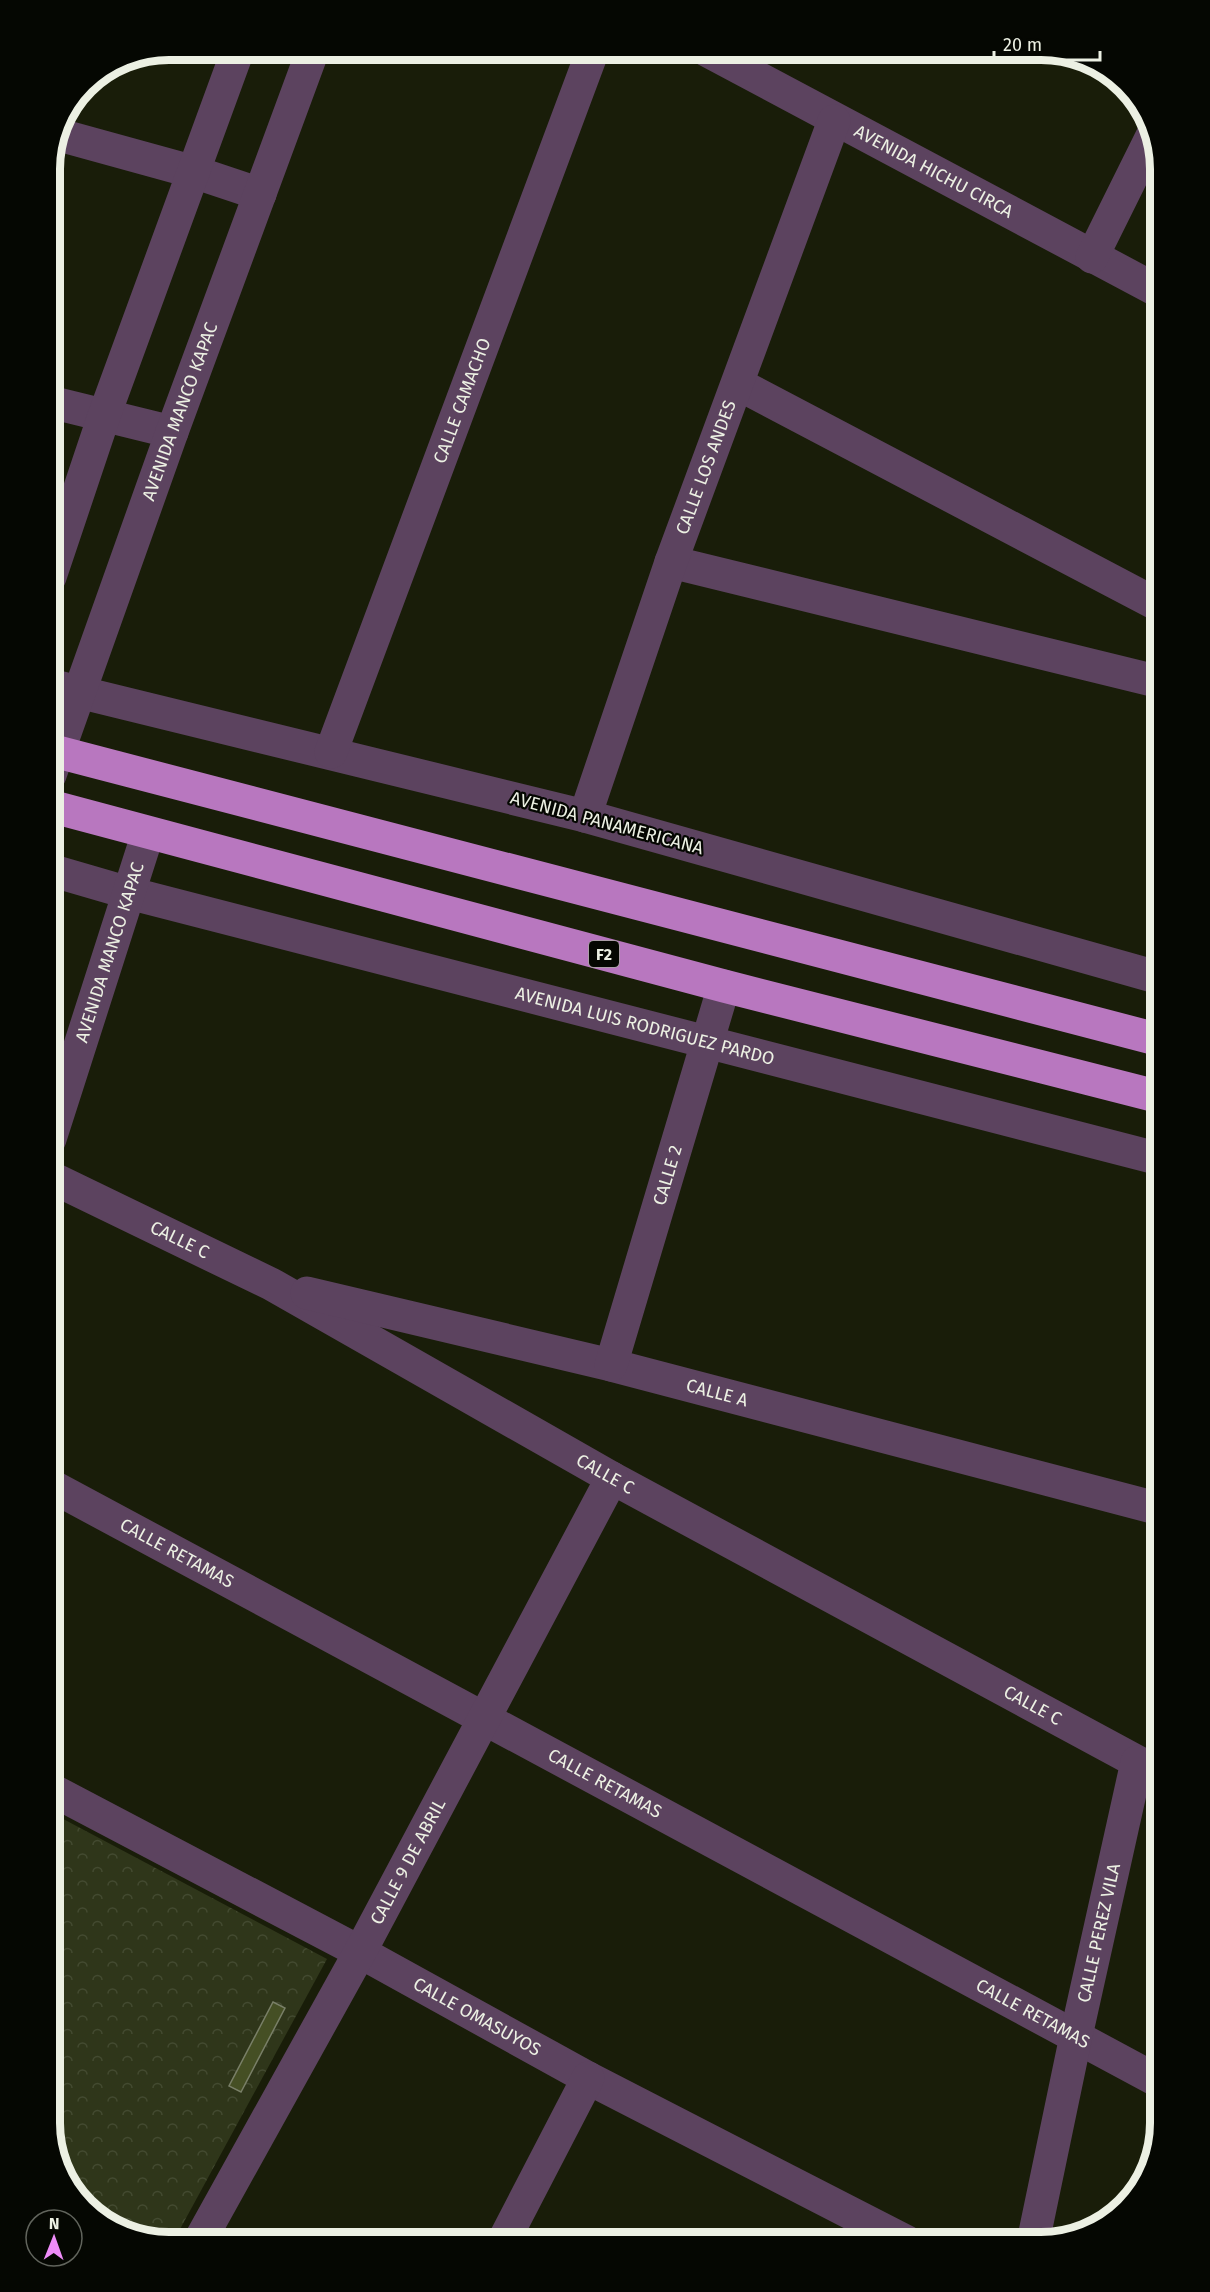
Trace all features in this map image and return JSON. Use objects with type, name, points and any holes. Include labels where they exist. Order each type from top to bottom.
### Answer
[{"type":"highway","points":[[60,761],[1150,1037]]},
{"type":"highway","name":"F2","points":[[60,809],[724,986],[1150,1094]]},
{"type":"street","points":[[60,547],[104,416],[234,60]]},
{"type":"street","name":"AVENIDA MANCO KAPAC","points":[[60,714],[64,688],[172,432],[310,60]]},
{"type":"street","name":"CALLE CAMACHO","points":[[331,752],[588,60]]},
{"type":"street","name":"AVENIDA HICHU CIRCA","points":[[724,60],[834,121],[1150,286]]},
{"type":"street","name":"CALLE LOS ANDES","points":[[585,816],[671,562],[834,121]]},
{"type":"street","points":[[65,137],[194,172],[260,194]]},
{"type":"street","points":[[1092,257],[1148,147]]},
{"type":"street","points":[[738,384],[1150,600]]},
{"type":"street","points":[[60,405],[172,432]]},
{"type":"street","points":[[671,562],[1150,679]]},
{"type":"street","name":"AVENIDA PANAMERICANA","points":[[64,688],[585,816],[1150,975]]},
{"type":"street","name":"AVENIDA MANCO KAPAC","points":[[60,1108],[148,833]]},
{"type":"street","points":[[60,873],[129,893]]},
{"type":"street","name":"AVENIDA LUIS RODRIGUEZ PARDO","points":[[129,893],[1150,1156]]},
{"type":"street","name":"CALLE 2","points":[[611,1365],[724,986]]},
{"type":"street","name":"CALLE C","points":[[60,1183],[271,1284],[612,1478],[1149,1768]]},
{"type":"street","name":"CALLE A","points":[[271,1284],[611,1365],[1150,1506]]},
{"type":"street","name":"CALLE 9 DE ABRIL","points":[[205,2232],[360,1952],[482,1718],[612,1478]]},
{"type":"street","name":"CALLE RETAMAS","points":[[60,1494],[1150,2076]]},
{"type":"street","name":"CALLE PEREZ VILA","points":[[1035,2232],[1076,2036],[1149,1768]]},
{"type":"street","name":"CALLE OMASUYOS","points":[[60,1794],[360,1952],[588,2078],[888,2232]]},
{"type":"street","points":[[508,2232],[588,2078]]},
{"type":"green space","points":[[60,1817],[327,1959],[178,2232],[162,2232],[134,2226],[108,2214],[92,2200],[68,2165],[60,2130]]},
{"type":"building","points":[[273,2002],[285,2008],[241,2092],[229,2086]]}]
